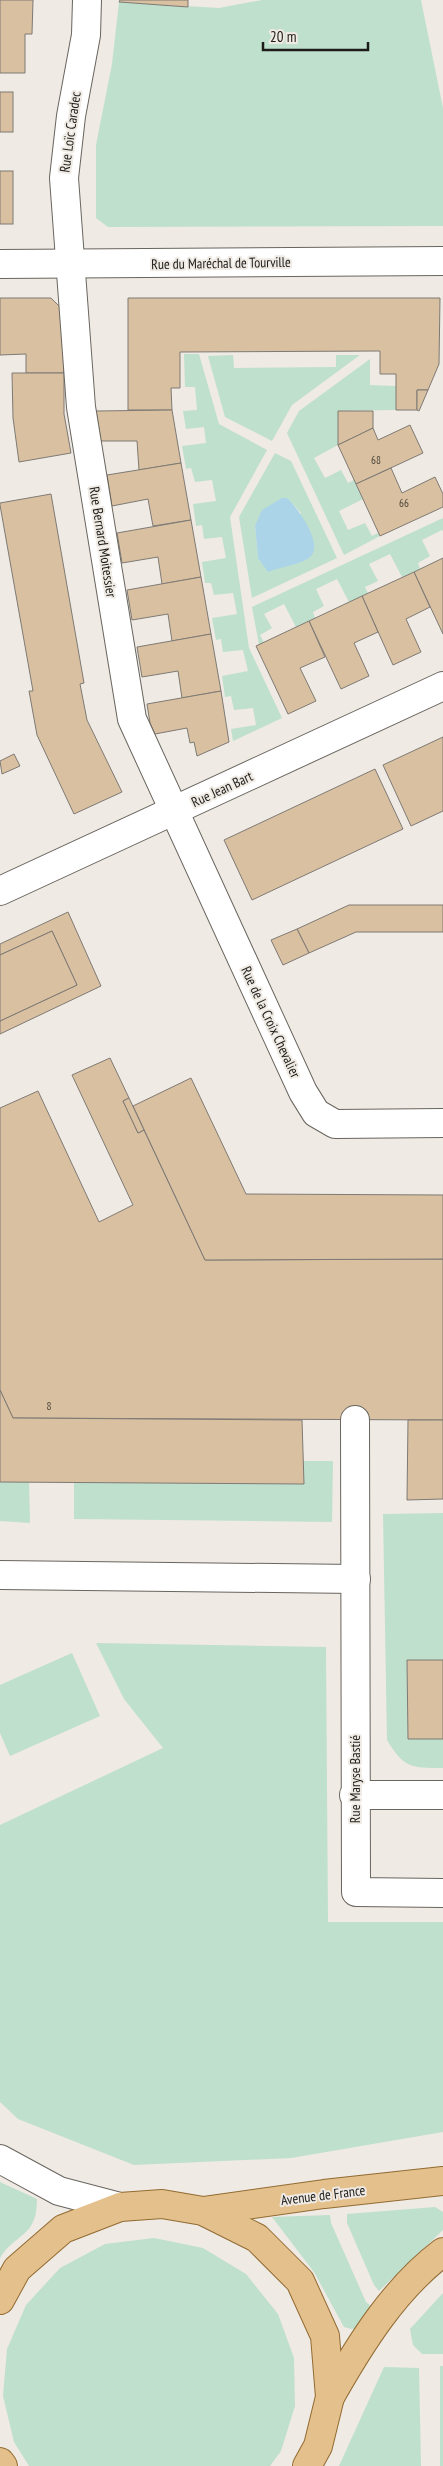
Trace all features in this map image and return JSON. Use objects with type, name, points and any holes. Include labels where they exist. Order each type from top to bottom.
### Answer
[{"type":"main road","name":"Avenue de France","points":[[203,2212],[324,2194],[443,2181]]},
{"type":"main road","points":[[0,2300],[17,2269],[63,2229],[120,2207],[162,2204],[203,2212],[257,2238],[300,2281],[325,2336],[330,2397]]},
{"type":"main road","points":[[307,2466],[318,2446],[330,2397],[358,2348],[420,2269],[443,2252]]},
{"type":"main road","points":[[0,2462],[3,2466]]},
{"type":"street","name":"Rue Loïc Caradec","points":[[70,265],[64,178],[71,116],[86,34],[87,0]]},
{"type":"street","name":"Rue du Maréchal de Tourville","points":[[0,264],[443,261]]},
{"type":"street","name":"Rue Bernard Moitessier","points":[[70,265],[82,406],[132,719],[174,811]]},
{"type":"street","name":"Rue Jean Bart","points":[[0,891],[443,686]]},
{"type":"street","name":"Rue de la Croix Chevalier","points":[[174,811],[302,1092],[316,1114],[335,1124],[443,1123]]},
{"type":"street","name":"Rue Maryse Bastié","points":[[354,1420],[356,1578],[354,1795],[356,1892],[443,1893]]},
{"type":"street","points":[[0,1575],[356,1578]]},
{"type":"street","points":[[354,1795],[443,1795]]},
{"type":"street","points":[[0,2158],[59,2191],[120,2207]]},
{"type":"green space","points":[[262,0],[421,0],[443,108],[443,226],[108,227],[96,218],[96,145],[112,64],[119,2],[219,8]]},
{"type":"green space","points":[[184,354],[199,354],[219,424],[267,450],[230,517],[249,648],[282,718],[233,741],[231,729],[256,725],[253,708],[234,710],[231,696],[225,697],[222,676],[248,671],[243,650],[223,652],[221,639],[216,640],[212,618],[237,614],[233,593],[214,595],[211,583],[205,583],[202,562],[226,558],[222,537],[204,539],[202,525],[196,526],[193,504],[216,501],[212,480],[195,482],[191,468],[186,469],[182,446],[206,443],[204,427],[186,429],[183,411],[197,410],[195,387],[185,387]]},
{"type":"green space","points":[[233,355],[234,368],[336,367],[336,355],[360,355],[292,405],[272,441],[225,417],[208,356]]},
{"type":"green space","points":[[370,359],[370,385],[396,386],[396,410],[338,411],[338,445],[314,458],[325,478],[341,470],[348,483],[354,480],[363,499],[339,511],[348,530],[365,523],[372,536],[378,533],[380,536],[344,555],[287,433],[299,411]]},
{"type":"green space","points":[[275,453],[291,461],[337,558],[252,598],[239,517]],"holes":[[[287,498],[301,513],[268,571],[258,558],[255,526]]]},
{"type":"green space","points":[[443,518],[443,531],[422,540],[430,556],[418,563],[420,569],[402,577],[390,554],[369,564],[378,581],[365,587],[368,593],[349,602],[337,579],[316,589],[324,606],[313,612],[315,618],[296,627],[284,604],[264,614],[272,628],[260,635],[264,643],[259,645],[252,607]]},
{"type":"green space","points":[[304,1461],[333,1461],[332,1522],[74,1519],[74,1481],[304,1484]]},
{"type":"green space","points":[[0,1482],[29,1482],[30,1523],[0,1521]]},
{"type":"green space","points":[[443,1513],[443,1660],[407,1661],[408,1739],[443,1739],[443,1768],[423,1768],[409,1765],[398,1756],[387,1740],[383,1514]]},
{"type":"green space","points":[[96,1643],[326,1647],[328,1922],[443,1922],[443,2132],[291,2158],[134,2165],[18,2119],[0,2102],[0,1825],[163,1748],[124,1699]]},
{"type":"green space","points":[[72,1653],[100,1716],[10,1756],[0,1733],[0,1685]]},
{"type":"green space","points":[[0,2182],[37,2199],[36,2212],[30,2228],[0,2258]]},
{"type":"green space","points":[[435,2207],[443,2212],[443,2230],[379,2291],[374,2285],[347,2223],[347,2214]]},
{"type":"green space","points":[[330,2215],[331,2223],[366,2302],[372,2307],[358,2328],[344,2327],[314,2272],[272,2217]]},
{"type":"green space","points":[[154,2238],[203,2248],[246,2274],[278,2314],[294,2358],[295,2406],[281,2451],[270,2466],[29,2466],[14,2442],[3,2396],[7,2349],[26,2305],[60,2268],[105,2244]]},
{"type":"green space","points":[[443,2293],[443,2354],[422,2354],[413,2345],[410,2329]]},
{"type":"green space","points":[[440,2366],[443,2366],[443,2466],[440,2466]]},
{"type":"green space","points":[[384,2367],[419,2368],[421,2466],[339,2466]]},
{"type":"water","points":[[282,498],[287,498],[303,518],[312,536],[313,552],[305,560],[268,572],[258,558],[255,526],[262,510]]},
{"type":"building","points":[[0,0],[33,0],[32,34],[25,34],[25,73],[0,73]]},
{"type":"building","points":[[120,0],[188,0],[188,7],[119,2]]},
{"type":"building","points":[[0,92],[13,92],[13,132],[0,132]]},
{"type":"building","points":[[0,171],[13,171],[13,224],[0,224]]},
{"type":"building","points":[[0,298],[51,298],[64,311],[64,373],[26,373],[26,354],[0,355]]},
{"type":"building","points":[[128,298],[440,298],[439,364],[428,390],[417,390],[417,410],[396,410],[396,374],[380,374],[380,351],[180,352],[180,388],[171,388],[172,410],[128,410]]},
{"type":"building","points":[[12,373],[64,373],[64,414],[71,453],[19,462],[13,418]]},
{"type":"building","points":[[417,390],[428,390],[419,411],[417,410]]},
{"type":"building","points":[[172,410],[181,463],[139,470],[137,441],[101,441],[96,411]]},
{"type":"building","points":[[338,411],[373,411],[373,428],[338,445]]},
{"type":"building","points":[[410,425],[423,453],[356,484],[338,445],[373,428],[378,440]]},
{"type":"building","points":[[181,463],[191,520],[153,526],[148,499],[112,506],[107,475]]},
{"type":"building","points":[[391,468],[402,493],[435,477],[443,494],[443,507],[380,536],[356,484]]},
{"type":"building","points":[[51,494],[84,683],[80,684],[87,720],[122,792],[74,814],[37,735],[29,691],[33,691],[0,505],[0,503]]},
{"type":"building","points":[[191,520],[201,577],[162,584],[158,557],[122,563],[117,533]]},
{"type":"building","points":[[443,558],[443,634],[414,572]]},
{"type":"building","points":[[414,572],[430,607],[406,619],[421,652],[393,665],[362,596]]},
{"type":"building","points":[[201,577],[211,634],[172,641],[168,614],[132,620],[127,590]]},
{"type":"building","points":[[362,596],[378,632],[354,643],[369,676],[341,689],[309,621]]},
{"type":"building","points":[[309,621],[325,657],[300,668],[316,701],[288,714],[256,646]]},
{"type":"building","points":[[211,634],[221,691],[182,698],[178,671],[142,677],[137,647]]},
{"type":"building","points":[[221,691],[229,742],[197,756],[194,742],[190,743],[187,728],[155,734],[150,723],[147,704]]},
{"type":"building","points":[[443,737],[443,811],[411,826],[383,765]]},
{"type":"building","points":[[14,754],[20,766],[2,774],[0,761]]},
{"type":"building","points":[[375,769],[403,829],[252,900],[224,840]]},
{"type":"building","points":[[349,905],[443,905],[443,932],[356,932],[309,953],[297,929]]},
{"type":"building","points":[[68,912],[101,986],[0,1034],[0,1021],[77,985],[52,931],[0,955],[0,944]]},
{"type":"building","points":[[297,929],[309,953],[283,965],[271,940]]},
{"type":"building","points":[[52,931],[77,985],[0,1021],[0,955]]},
{"type":"building","points":[[110,1058],[129,1098],[123,1101],[138,1133],[144,1130],[205,1260],[443,1259],[443,1420],[13,1418],[0,1390],[0,1108],[38,1091],[99,1222],[133,1205],[72,1075]]},
{"type":"building","points":[[191,1078],[246,1194],[443,1195],[443,1259],[205,1260],[133,1106]]},
{"type":"building","points":[[129,1098],[144,1130],[138,1133],[123,1101]]},
{"type":"building","points":[[0,1390],[13,1418],[302,1420],[304,1484],[0,1482]]},
{"type":"building","points":[[408,1420],[443,1420],[443,1499],[407,1500]]},
{"type":"building","points":[[407,1660],[443,1660],[443,1739],[408,1739]]}]
